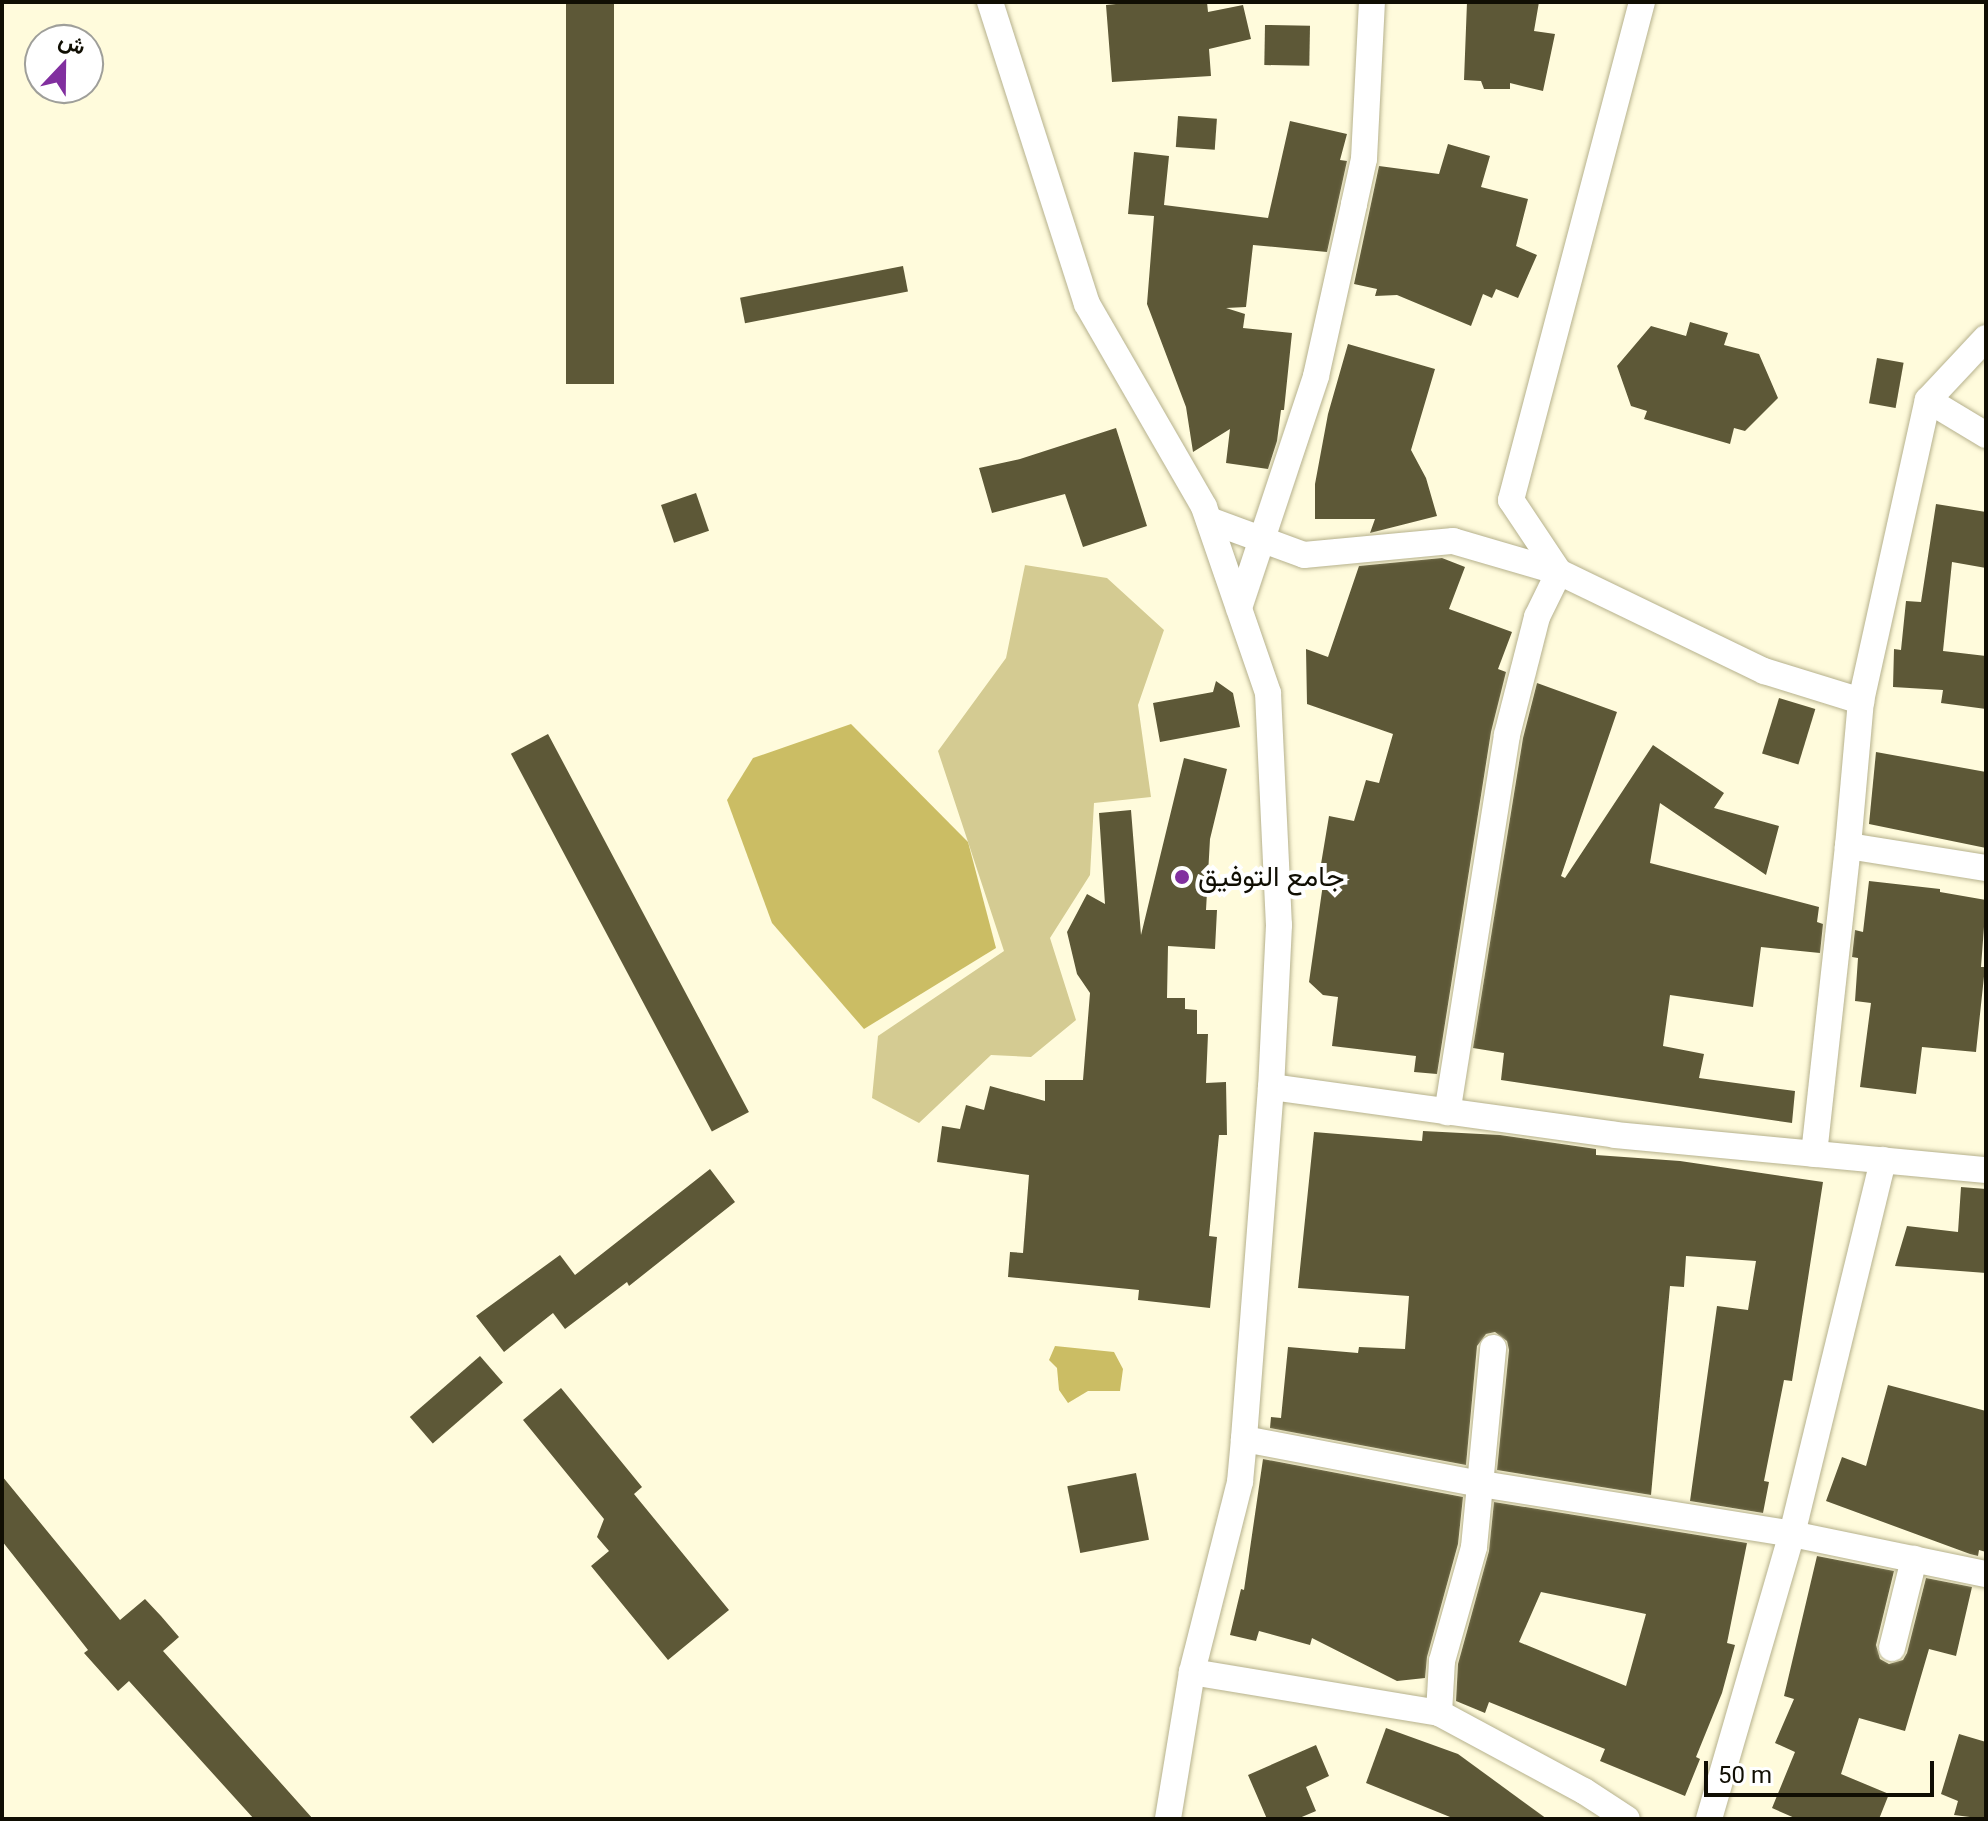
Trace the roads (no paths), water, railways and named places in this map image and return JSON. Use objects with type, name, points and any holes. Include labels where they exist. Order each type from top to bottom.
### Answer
[{"type":"street","points":[[990,2],[1087,304],[1209,520],[1268,693],[1279,925],[1271,1087],[1244,1439],[1240,1482],[1192,1672],[1168,1819]]},
{"type":"street","points":[[1239,608],[1316,376],[1364,159],[1372,2]]},
{"type":"street","points":[[1559,572],[1511,500],[1642,2]]},
{"type":"street","points":[[1814,1154],[1861,701],[1928,400],[1986,338]]},
{"type":"street","points":[[1928,400],[1986,435]]},
{"type":"street","points":[[1209,520],[1304,555],[1453,541],[1559,572],[1764,671],[1861,701]]},
{"type":"street","points":[[1447,1112],[1507,735],[1537,617],[1559,572]]},
{"type":"street","points":[[1848,846],[1986,868]]},
{"type":"street","points":[[1271,1087],[1615,1135],[1986,1170]]},
{"type":"street","points":[[1709,1819],[1792,1534],[1883,1160]]},
{"type":"street","points":[[1439,1713],[1442,1661],[1474,1547],[1493,1348]]},
{"type":"street","points":[[1244,1439],[1481,1484],[1792,1534],[1986,1574]]},
{"type":"street","points":[[1892,1648],[1914,1559]]},
{"type":"street","points":[[1192,1672],[1439,1713],[1584,1791],[1627,1819]]},
{"type":"place","name":"جامع التوفيق","points":[[1182,877]]}]
